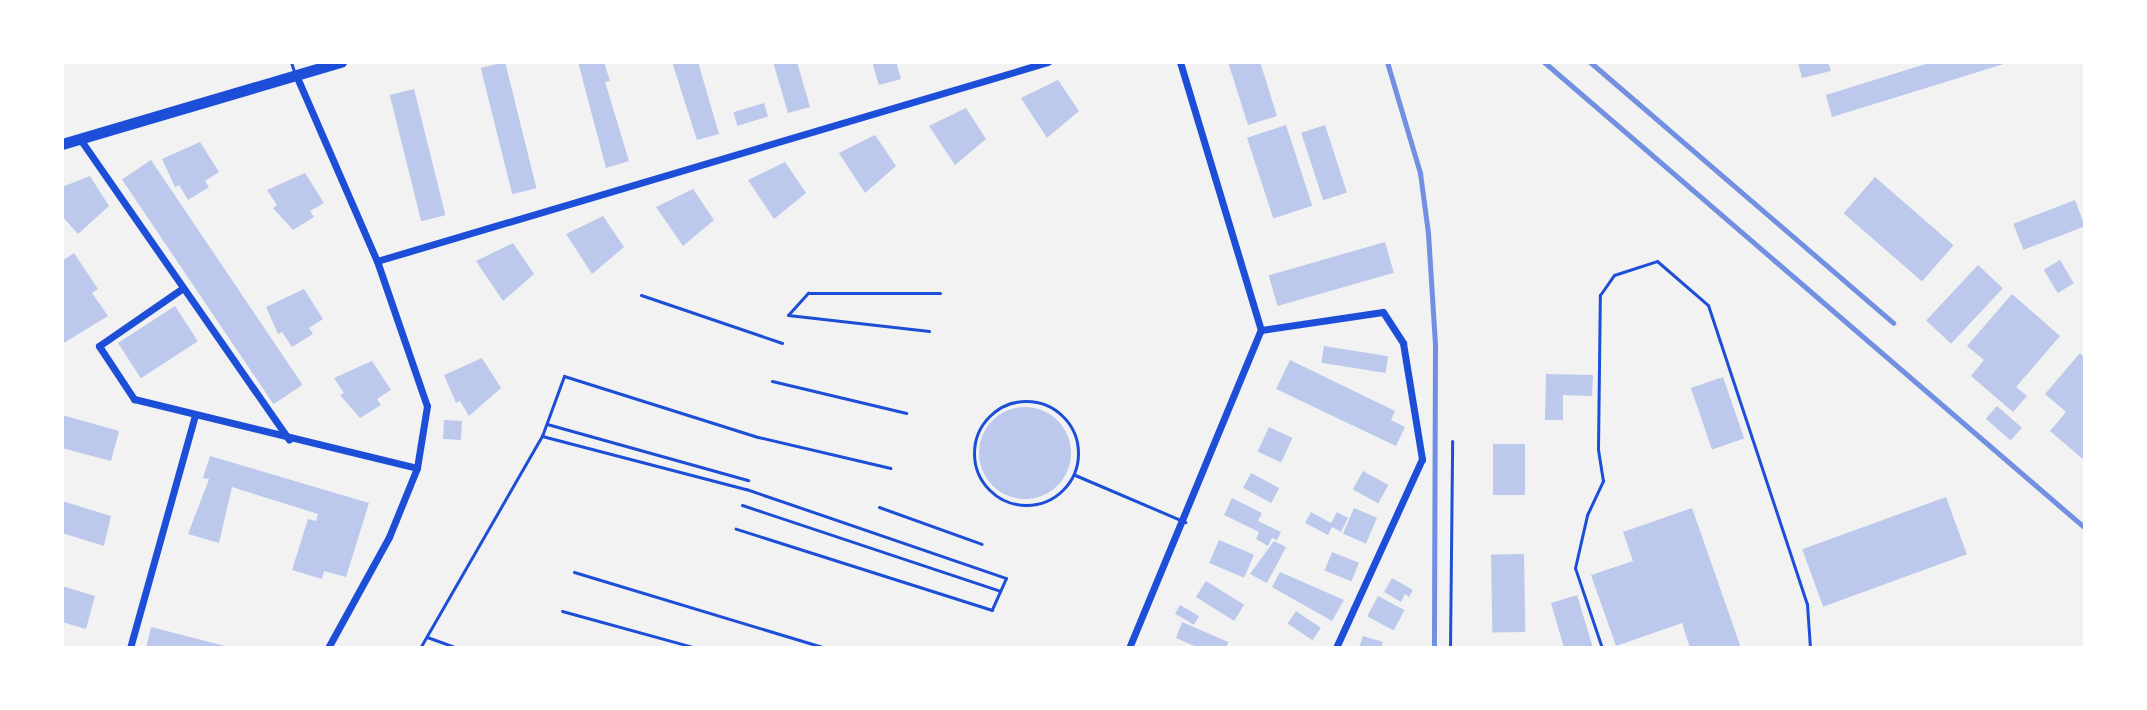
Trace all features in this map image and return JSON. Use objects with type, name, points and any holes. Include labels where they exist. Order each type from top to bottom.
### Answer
[{"type":"main road","points":[[62,144],[341,62]]},
{"type":"street","points":[[377,261],[1048,62]]},
{"type":"street","points":[[1129,648],[1185,522],[1261,330],[1180,62]]},
{"type":"street","points":[[296,75],[377,261],[427,406],[417,468],[389,537],[328,648]]},
{"type":"street","points":[[80,139],[289,440]]},
{"type":"street","points":[[183,288],[99,346],[134,399],[289,440],[417,468]]},
{"type":"street","points":[[1261,330],[1383,312],[1403,343],[1422,459],[1336,648]]},
{"type":"street","points":[[130,648],[195,415]]},
{"type":"lane","points":[[291,62],[296,75]]},
{"type":"lane","points":[[1602,648],[1575,568],[1587,515],[1603,481],[1598,448],[1600,295],[1614,275],[1657,261],[1708,305],[1807,604],[1810,648]]},
{"type":"lane","points":[[1007,404],[1045,404],[1073,431],[1078,450],[1074,475],[1059,493],[1041,503],[1002,499],[977,469],[979,430],[1007,404]]},
{"type":"lane","points":[[1450,648],[1452,441]]},
{"type":"lane","points":[[1074,475],[1185,522]]},
{"type":"path","points":[[929,331],[788,315],[808,293],[940,293]]},
{"type":"path","points":[[641,295],[782,343]]},
{"type":"path","points":[[420,648],[542,436],[564,376],[758,437],[890,468]]},
{"type":"path","points":[[772,381],[906,413]]},
{"type":"path","points":[[545,424],[748,480]]},
{"type":"path","points":[[542,436],[746,489],[872,529],[1006,578],[992,610],[736,529]]},
{"type":"path","points":[[742,505],[1000,591]]},
{"type":"path","points":[[879,507],[982,544]]},
{"type":"path","points":[[574,572],[825,648]]},
{"type":"path","points":[[562,611],[696,648]]},
{"type":"path","points":[[426,636],[457,648]]},
{"type":"building","points":[[505,62],[536,188],[512,194],[481,68]]},
{"type":"building","points":[[578,62],[604,62],[610,81],[605,82],[629,161],[606,168]]},
{"type":"building","points":[[672,62],[698,62],[719,134],[697,140]]},
{"type":"building","points":[[773,62],[797,62],[810,107],[788,113]]},
{"type":"building","points":[[872,62],[896,62],[901,79],[879,85]]},
{"type":"building","points":[[1228,62],[1260,62],[1277,116],[1248,125]]},
{"type":"building","points":[[1798,62],[1828,62],[1831,71],[1802,78]]},
{"type":"building","points":[[1932,62],[2007,63],[1832,117],[1826,95]]},
{"type":"building","points":[[1058,80],[1079,111],[1047,138],[1021,98]]},
{"type":"building","points":[[414,89],[445,215],[421,221],[390,95]]},
{"type":"building","points":[[764,103],[768,116],[737,126],[733,112]]},
{"type":"building","points":[[966,108],[986,139],[955,165],[929,126]]},
{"type":"building","points":[[1286,125],[1312,206],[1273,219],[1247,138]]},
{"type":"building","points":[[1325,125],[1347,193],[1323,200],[1301,133]]},
{"type":"building","points":[[875,135],[896,166],[865,193],[839,153]]},
{"type":"building","points":[[200,142],[219,172],[205,181],[209,187],[188,200],[179,185],[175,187],[162,159]]},
{"type":"building","points":[[151,160],[303,385],[274,404],[122,180]]},
{"type":"building","points":[[785,162],[806,193],[774,219],[748,180]]},
{"type":"building","points":[[305,173],[324,203],[310,211],[314,217],[293,230],[273,208],[277,205],[267,190]]},
{"type":"building","points":[[90,176],[109,206],[78,234],[62,216],[62,187]]},
{"type":"building","points":[[1875,177],[1953,245],[1922,281],[1844,213]]},
{"type":"building","points":[[693,189],[714,220],[683,246],[656,207]]},
{"type":"building","points":[[2075,200],[2085,226],[2023,250],[2013,224]]},
{"type":"building","points":[[603,216],[624,247],[592,274],[566,234]]},
{"type":"building","points":[[1385,242],[1394,273],[1278,306],[1269,275]]},
{"type":"building","points":[[513,243],[534,274],[503,301],[476,261]]},
{"type":"building","points":[[74,253],[98,289],[92,293],[108,316],[62,344],[62,261]]},
{"type":"building","points":[[2060,260],[2074,283],[2058,293],[2044,270]]},
{"type":"building","points":[[1978,265],[2003,288],[1951,344],[1926,321]]},
{"type":"building","points":[[304,289],[323,319],[309,328],[313,334],[292,347],[282,332],[278,334],[266,307]]},
{"type":"building","points":[[2012,294],[2060,336],[2016,387],[2027,396],[2013,412],[1971,376],[1984,360],[1967,346]]},
{"type":"building","points":[[175,306],[198,341],[141,378],[118,343]]},
{"type":"building","points":[[1324,346],[1388,356],[1386,373],[1321,363]]},
{"type":"building","points":[[2080,353],[2085,358],[2085,461],[2050,431],[2066,412],[2045,394]]},
{"type":"building","points":[[482,358],[501,388],[469,416],[460,401],[456,403],[444,375]]},
{"type":"building","points":[[1290,360],[1395,411],[1391,420],[1405,427],[1396,446],[1276,389]]},
{"type":"building","points":[[372,361],[391,390],[377,399],[381,405],[360,418],[340,395],[344,393],[334,378]]},
{"type":"building","points":[[1546,374],[1593,375],[1592,396],[1563,395],[1563,420],[1545,420]]},
{"type":"building","points":[[1723,377],[1744,438],[1712,450],[1691,388]]},
{"type":"building","points":[[1997,406],[2022,428],[2011,440],[1986,419]]},
{"type":"building","points":[[1025,407],[1043,410],[1058,420],[1068,435],[1071,453],[1068,471],[1058,486],[1043,496],[1025,499],[1007,496],[992,486],[982,471],[979,453],[982,435],[992,420],[1007,410]]},
{"type":"building","points":[[62,415],[119,431],[111,461],[62,448]]},
{"type":"building","points":[[444,420],[462,421],[461,440],[443,439]]},
{"type":"building","points":[[1269,427],[1293,438],[1281,462],[1258,451]]},
{"type":"building","points":[[1493,444],[1525,444],[1525,495],[1493,495]]},
{"type":"building","points":[[210,456],[369,503],[346,577],[324,571],[322,579],[292,570],[308,519],[316,521],[318,514],[232,487],[219,543],[188,534],[209,479],[203,478]]},
{"type":"building","points":[[1363,471],[1388,485],[1378,503],[1353,489]]},
{"type":"building","points":[[1251,473],[1279,488],[1271,503],[1243,488]]},
{"type":"building","points":[[1946,497],[1967,554],[1823,607],[1802,549]]},
{"type":"building","points":[[1232,498],[1262,513],[1258,521],[1281,532],[1277,540],[1272,538],[1268,546],[1256,539],[1259,532],[1224,515]]},
{"type":"building","points":[[62,501],[111,516],[104,546],[62,533]]},
{"type":"building","points":[[1354,508],[1377,518],[1366,544],[1343,534]]},
{"type":"building","points":[[1692,508],[1741,648],[1690,648],[1682,623],[1616,646],[1591,575],[1633,561],[1623,532]]},
{"type":"building","points":[[1311,512],[1331,523],[1337,512],[1348,518],[1341,532],[1332,527],[1328,535],[1305,523]]},
{"type":"building","points":[[1219,540],[1254,555],[1244,578],[1209,563]]},
{"type":"building","points":[[1274,541],[1286,547],[1267,583],[1250,574]]},
{"type":"building","points":[[1332,552],[1359,563],[1351,581],[1325,571]]},
{"type":"building","points":[[1524,554],[1525,632],[1492,633],[1491,555]]},
{"type":"building","points":[[1280,572],[1344,600],[1332,621],[1272,587]]},
{"type":"building","points":[[1392,578],[1413,590],[1409,597],[1405,594],[1401,602],[1384,592]]},
{"type":"building","points":[[1206,581],[1244,605],[1234,621],[1196,597]]},
{"type":"building","points":[[62,586],[95,596],[86,629],[62,622]]},
{"type":"building","points":[[1577,595],[1593,648],[1564,648],[1551,603]]},
{"type":"building","points":[[1378,596],[1404,610],[1394,630],[1367,616]]},
{"type":"building","points":[[1180,605],[1199,616],[1194,625],[1175,614]]},
{"type":"building","points":[[1296,611],[1321,628],[1312,640],[1288,623]]},
{"type":"building","points":[[1182,622],[1228,642],[1226,648],[1199,648],[1176,638]]},
{"type":"building","points":[[151,627],[229,647],[229,648],[146,648]]},
{"type":"building","points":[[1363,636],[1383,642],[1381,648],[1359,648]]},
{"type":"railway","points":[[1387,62],[1420,173],[1428,233],[1435,345],[1434,648]]},
{"type":"railway","points":[[1544,62],[2085,528]]},
{"type":"railway","points":[[1590,62],[1893,323]]}]
